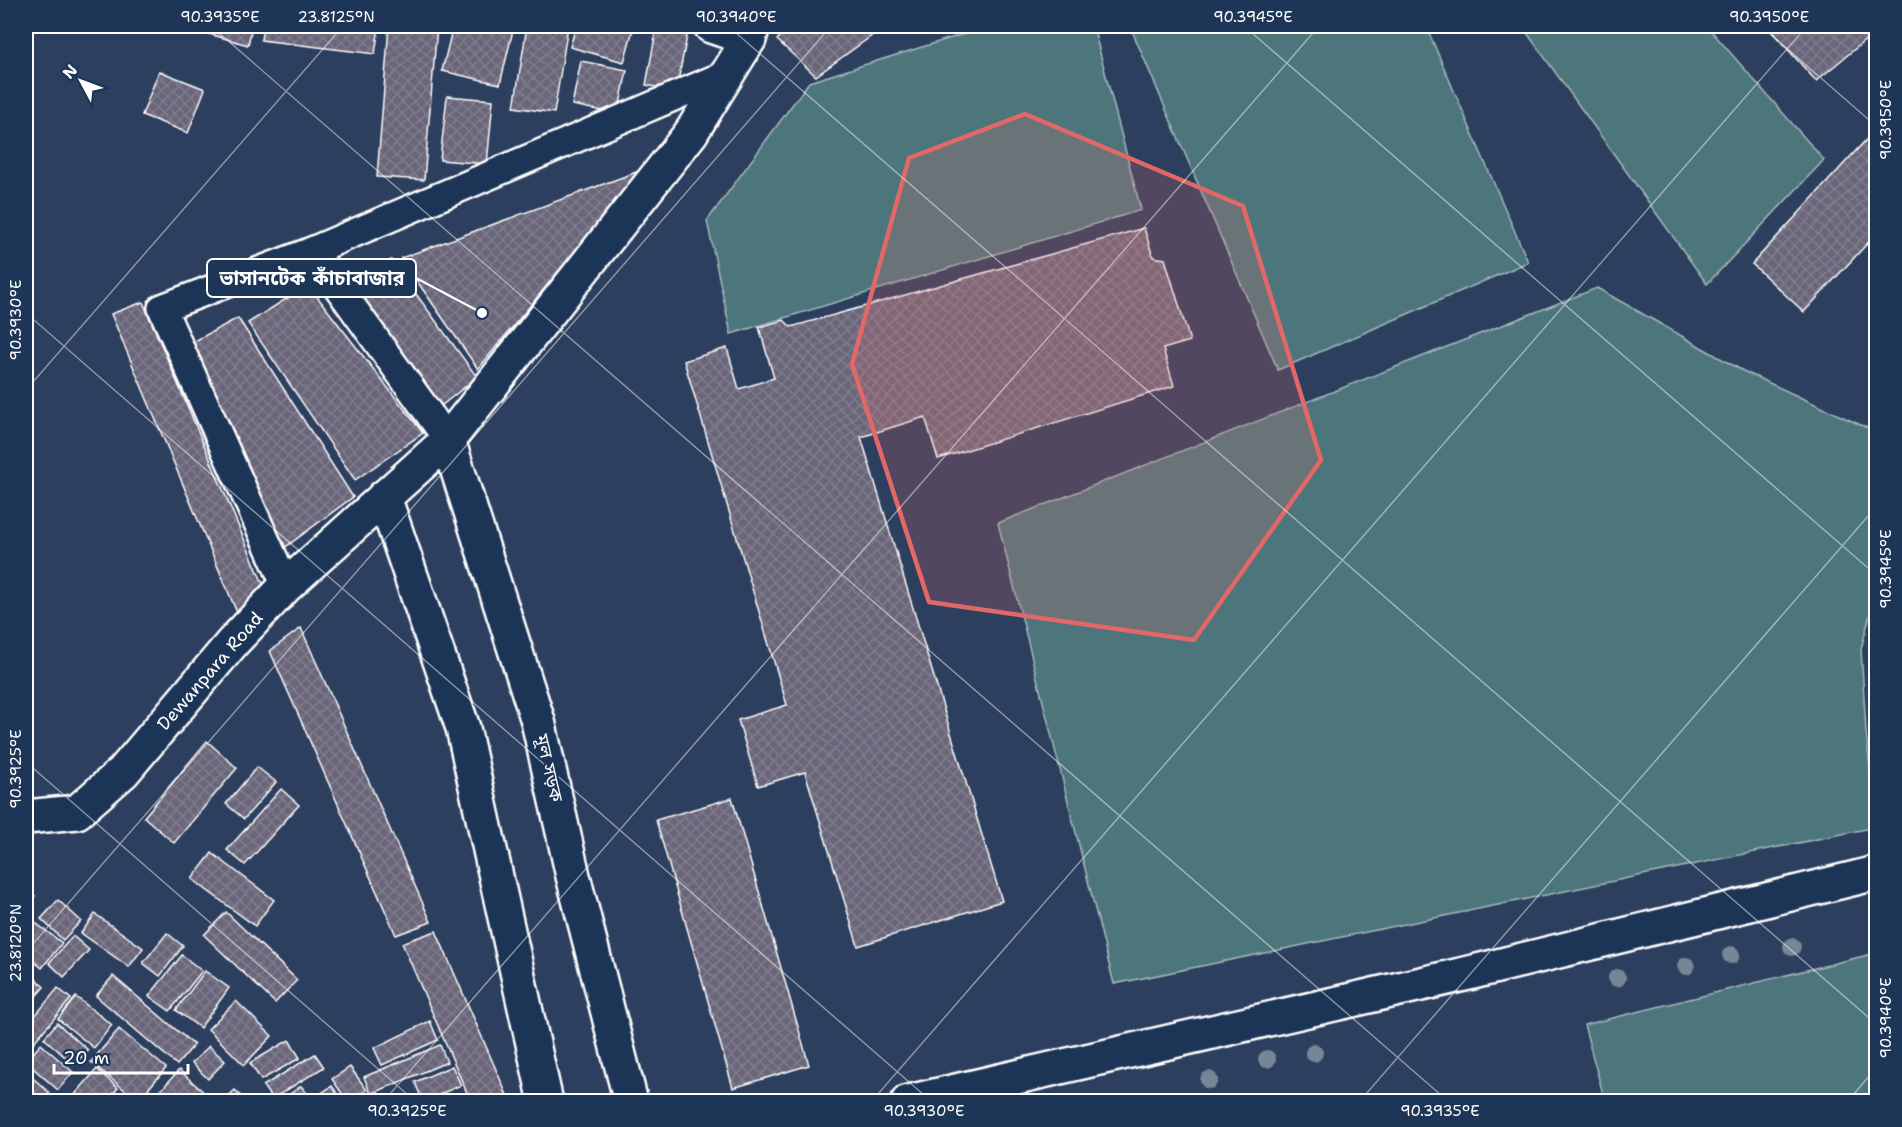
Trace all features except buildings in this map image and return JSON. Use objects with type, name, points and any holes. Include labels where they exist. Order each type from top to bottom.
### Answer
[{"type":"street","points":[[711,26],[751,32]]},
{"type":"street","name":"Dewanpara Road","points":[[26,817],[77,812],[123,772],[233,642],[286,586],[384,497],[439,427],[691,133],[751,32]]},
{"type":"street","name":"মূল সড়ক","points":[[439,427],[538,721],[573,876],[630,1101]]},
{"type":"street","points":[[384,497],[463,728],[546,1101]]},
{"type":"street","points":[[908,1101],[1469,973],[1876,873]]},
{"type":"lane","points":[[439,427],[312,250],[727,74]]},
{"type":"lane","points":[[286,586],[162,308],[312,251],[439,427]]},
{"type":"highlighted area","points":[[1025,114],[1243,206],[1321,460],[1194,640],[929,602],[852,364],[909,158]]},
{"type":"green space","points":[[990,26],[1093,26],[1141,210],[731,334],[707,221],[809,82]]},
{"type":"green space","points":[[1130,26],[1426,26],[1528,262],[1278,370]]},
{"type":"green space","points":[[1522,26],[1707,26],[1824,160],[1707,284]]},
{"type":"green space","points":[[1597,288],[1743,371],[1876,432],[1876,592],[1861,649],[1866,731],[1876,827],[1114,984],[998,523]]},
{"type":"green space","points":[[1876,953],[1876,1101],[1605,1101],[1584,1025]]},
{"type":"place","name":"ভাসানটেক কাঁচাবাজার","points":[[482,313]]}]
